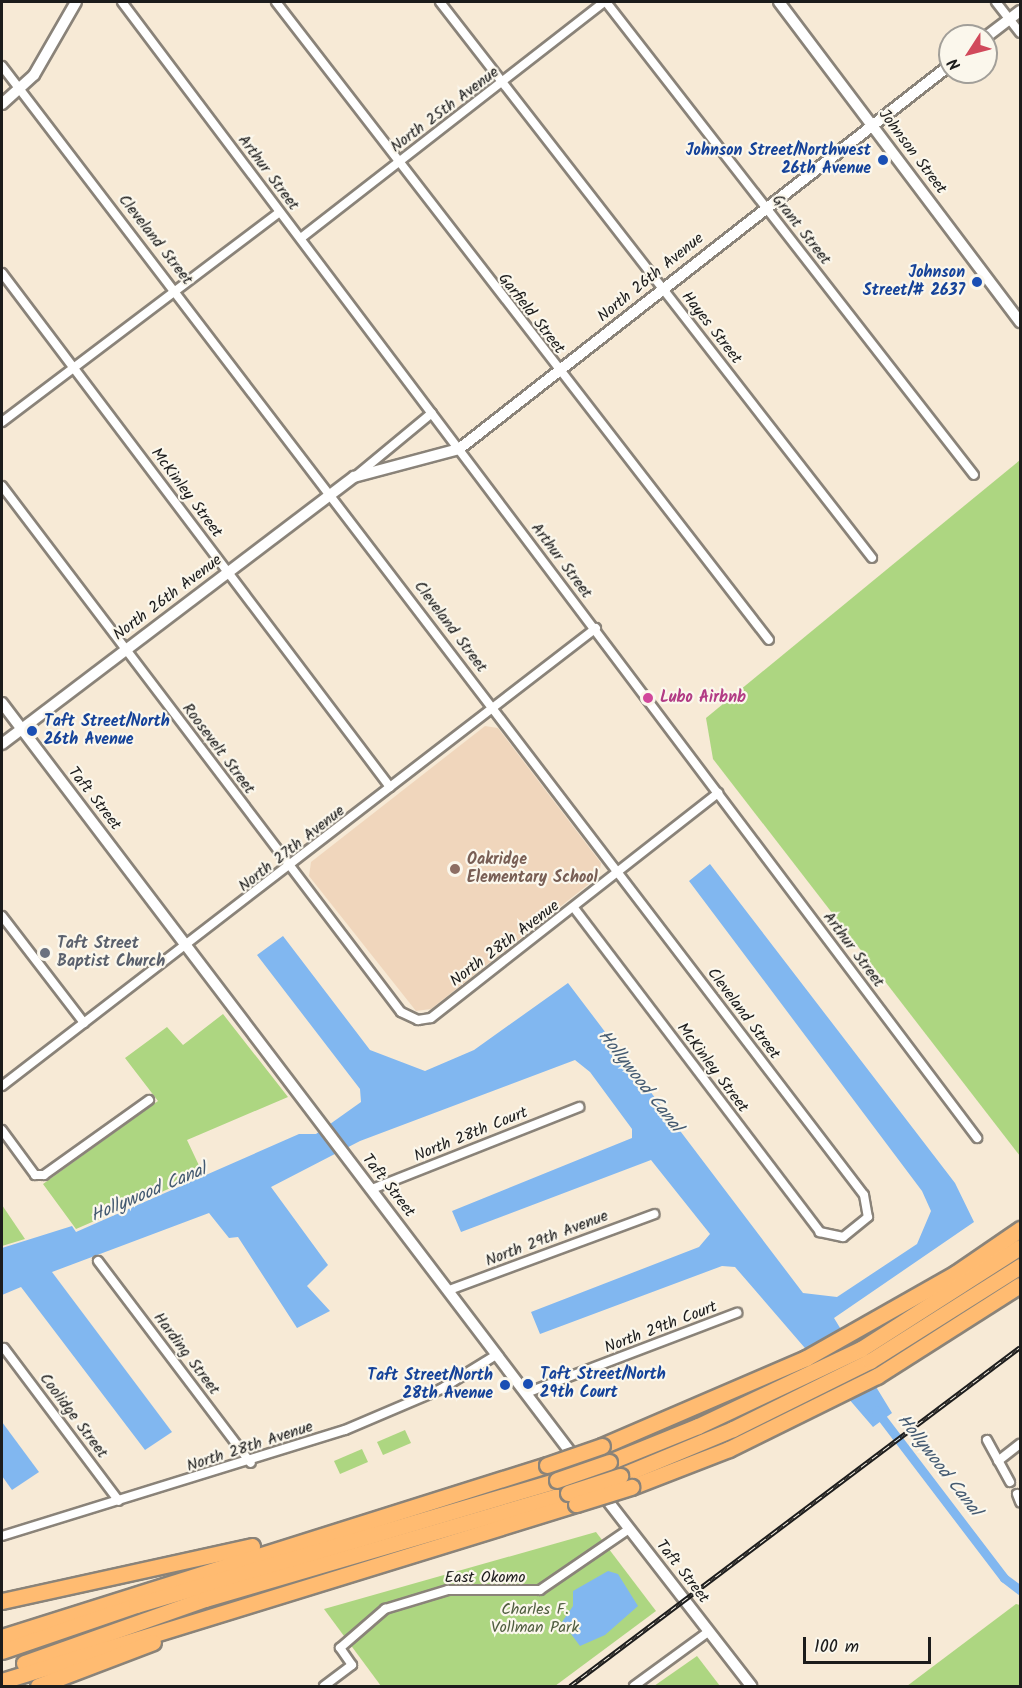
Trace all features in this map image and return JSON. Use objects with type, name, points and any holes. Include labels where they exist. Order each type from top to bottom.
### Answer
[{"type":"highway","points":[[2,1637],[288,1543],[547,1465],[602,1446],[806,1358],[851,1334],[1020,1229]]},
{"type":"highway","points":[[2,1681],[572,1499],[826,1383],[1020,1247]]},
{"type":"highway","points":[[2,1651],[159,1598],[557,1480],[609,1462],[815,1372],[866,1355],[1020,1266]]},
{"type":"highway","points":[[2,1671],[205,1599],[572,1499],[631,1487],[729,1449],[877,1376],[1020,1286]]},
{"type":"highway","points":[[2,1601],[245,1547],[288,1543]]},
{"type":"highway","points":[[38,1686],[302,1585]]},
{"type":"street","points":[[2,104],[20,90],[76,2]]},
{"type":"street","name":"Arthur Street","points":[[122,2],[596,628],[977,1138]]},
{"type":"street","name":"Garfield Street","points":[[276,2],[558,372],[769,640]]},
{"type":"street","name":"Hayes Street","points":[[440,2],[872,558]]},
{"type":"street","name":"North 25th Avenue","points":[[301,238],[605,2]]},
{"type":"street","name":"Grant Street","points":[[605,2],[974,475]]},
{"type":"street","name":"Johnson Street","points":[[779,2],[1020,322]]},
{"type":"street","points":[[996,2],[1020,33]]},
{"type":"street","points":[[998,28],[1020,10]]},
{"type":"street","name":"Cleveland Street","points":[[2,66],[177,290],[620,873],[870,1208],[868,1217],[834,1238]]},
{"type":"street","name":"North 26th Avenue","points":[[354,477],[459,449],[765,206],[938,74]]},
{"type":"street","points":[[2,422],[280,212]]},
{"type":"street","name":"McKinley Street","points":[[2,273],[390,788]]},
{"type":"street","name":"North 26th Avenue","points":[[2,744],[228,571],[332,495],[432,413]]},
{"type":"street","name":"Roosevelt Street","points":[[2,486],[401,1012],[418,1020]]},
{"type":"street","name":"North 27th Avenue","points":[[2,1086],[291,868],[596,628]]},
{"type":"street","name":"Taft Street","points":[[2,703],[188,945],[496,1355],[751,1686]]},
{"type":"street","name":"North 28th Avenue","points":[[418,1020],[431,1018],[620,873],[718,793]]},
{"type":"street","name":"McKinley Street","points":[[574,908],[820,1232],[834,1238]]},
{"type":"street","points":[[2,916],[84,1023]]},
{"type":"street","points":[[3,1134],[35,1175],[44,1175],[149,1100]]},
{"type":"street","name":"North 28th Court","points":[[372,1189],[579,1107]]},
{"type":"street","name":"North 29th Avenue","points":[[449,1290],[654,1214]]},
{"type":"street","name":"Harding Street","points":[[98,1261],[251,1463]]},
{"type":"street","name":"North 29th Court","points":[[526,1393],[737,1313]]},
{"type":"street","name":"Coolidge Street","points":[[4,1348],[119,1501]]},
{"type":"street","name":"North 28th Avenue","points":[[2,1536],[251,1463],[414,1401],[496,1355]]},
{"type":"street","points":[[987,1440],[1010,1482]]},
{"type":"street","points":[[998,1461],[1020,1444]]},
{"type":"street","name":"East Okomo","points":[[324,1686],[352,1665],[340,1648],[370,1618],[418,1596],[458,1590],[540,1590],[629,1529]]},
{"type":"street","points":[[634,1686],[708,1632]]},
{"type":"shaded area","name":"Oakridge Elementary School","points":[[485,726],[498,728],[601,863],[599,876],[431,1009],[416,1011],[309,876],[311,862]]},
{"type":"green space","points":[[1020,460],[1020,1156],[713,759],[706,718]]},
{"type":"green space","points":[[223,1014],[288,1097],[187,1140],[203,1174],[76,1229],[43,1184],[158,1101],[125,1058],[167,1027],[183,1045]]},
{"type":"green space","points":[[2,1205],[25,1239],[2,1246]]},
{"type":"green space","points":[[405,1430],[411,1443],[383,1455],[377,1442]]},
{"type":"green space","points":[[362,1449],[368,1462],[340,1474],[334,1461]]},
{"type":"green space","name":"Charles F. Vollman Park","points":[[596,1532],[656,1611],[555,1686],[381,1686],[324,1609]]},
{"type":"green space","points":[[1016,1604],[1020,1605],[1020,1686],[907,1686]]},
{"type":"green space","points":[[697,1656],[720,1686],[654,1686]]},
{"type":"water","points":[[710,864],[955,1183],[974,1222],[834,1318],[892,1413],[873,1427],[735,1267],[722,1266],[540,1334],[531,1312],[699,1247],[710,1234],[651,1160],[461,1232],[452,1211],[632,1138],[632,1129],[590,1072],[575,1060],[360,1141],[271,1187],[328,1265],[307,1286],[330,1311],[297,1328],[238,1237],[229,1238],[209,1213],[52,1272],[172,1432],[145,1450],[21,1287],[2,1295],[2,1248],[72,1226],[76,1232],[299,1134],[316,1134],[361,1102],[360,1089],[257,955],[283,936],[370,1050],[425,1071],[474,1050],[568,983],[803,1293],[837,1297],[917,1244],[931,1211],[922,1191],[689,881]]},
{"type":"water","points":[[2,1422],[39,1472],[12,1490],[2,1476]]},
{"type":"water","points":[[608,1571],[618,1574],[638,1606],[605,1635],[580,1646],[562,1622],[573,1606],[573,1591]]},
{"type":"waterway","name":"Hollywood Canal","points":[[876,1410],[1004,1578],[1020,1590]]},
{"type":"railway","points":[[570,1686],[1020,1347]]},
{"type":"place","name":"Johnson Street/Northwest 26th Avenue","points":[[883,160]]},
{"type":"place","name":"Johnson Street/# 2637","points":[[977,282]]},
{"type":"place","name":"Lubo Airbnb","points":[[648,698]]},
{"type":"place","name":"Taft Street/North 26th Avenue","points":[[32,731]]},
{"type":"place","name":"Oakridge Elementary School","points":[[455,869]]},
{"type":"place","name":"Taft Street Baptist Church","points":[[45,953]]},
{"type":"place","name":"Taft Street/North 29th Court","points":[[528,1384]]},
{"type":"place","name":"Taft Street/North 28th Avenue","points":[[505,1385]]}]
